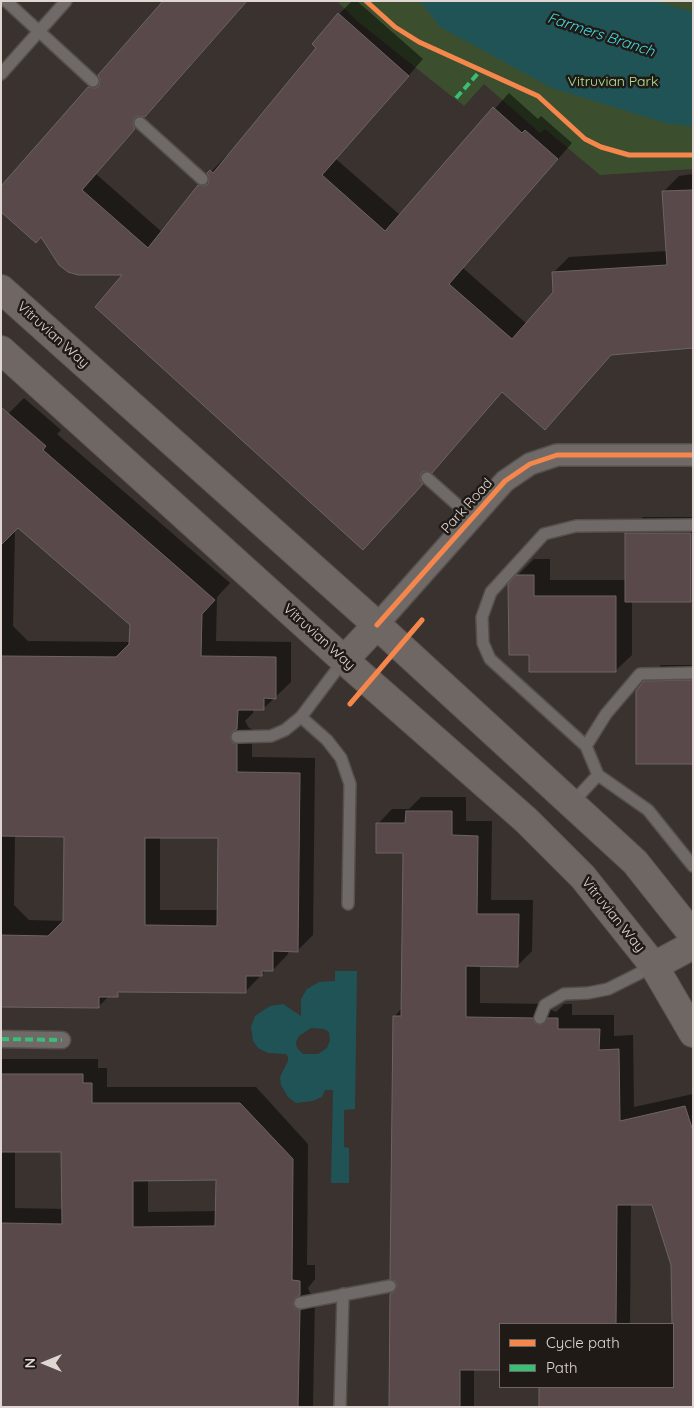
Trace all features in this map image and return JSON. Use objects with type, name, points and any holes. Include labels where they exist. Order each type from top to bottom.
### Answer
[{"type":"main road","name":"Vitruvian Way","points":[[1,289],[572,803],[635,862],[693,935]]},
{"type":"main road","name":"Vitruvian Way","points":[[1,350],[344,660],[526,820],[583,877],[654,966],[693,1033]]},
{"type":"main road","points":[[344,660],[377,626]]},
{"type":"main road","points":[[654,966],[693,945]]},
{"type":"street","name":"Park Road","points":[[377,626],[471,517],[505,481],[530,464],[557,455],[693,455]]},
{"type":"street","points":[[1,1039],[62,1040]]},
{"type":"lane","points":[[6,1],[93,81]]},
{"type":"lane","points":[[1,74],[66,1]]},
{"type":"lane","points":[[140,123],[202,179]]},
{"type":"lane","points":[[428,478],[471,517]]},
{"type":"lane","points":[[693,525],[576,526],[544,534],[491,592],[482,616],[483,643],[490,659],[586,746],[598,776],[648,810],[693,866]]},
{"type":"lane","points":[[237,737],[271,736],[285,730],[301,717],[344,660]]},
{"type":"lane","points":[[586,746],[606,714],[640,674],[693,673]]},
{"type":"lane","points":[[301,717],[327,740],[341,758],[350,784],[348,904]]},
{"type":"lane","points":[[572,803],[598,776]]},
{"type":"lane","points":[[540,1018],[545,1005],[564,994],[588,993],[608,989],[654,966]]},
{"type":"lane","points":[[300,1303],[390,1286]]},
{"type":"lane","points":[[340,1407],[343,1294]]},
{"type":"green space","name":"Vitruvian Park","points":[[337,1],[693,1],[693,169],[600,175],[545,129],[540,133],[484,84],[464,106],[357,21]]},
{"type":"water","name":"Farmers Branch","points":[[420,1],[654,1],[693,12],[693,126],[669,124],[552,88],[440,27]]},
{"type":"water","points":[[335,971],[357,971],[355,1109],[344,1110],[344,1147],[349,1148],[349,1183],[331,1183],[333,1090],[325,1090],[322,1097],[312,1101],[296,1103],[288,1097],[281,1085],[280,1077],[288,1057],[286,1054],[268,1053],[258,1048],[253,1041],[251,1027],[255,1016],[270,1006],[283,1004],[301,1016],[301,999],[307,989],[319,982],[335,981]],"holes":[[[311,1028],[324,1029],[329,1032],[330,1040],[327,1048],[318,1054],[303,1054],[297,1048],[296,1042],[299,1036]]]},
{"type":"building","points":[[163,1],[247,1],[145,117],[138,116],[134,118],[133,125],[135,129],[82,190],[148,248],[198,185],[204,186],[208,184],[209,177],[207,173],[210,170],[213,173],[316,48],[312,44],[338,13],[409,76],[322,175],[385,231],[493,107],[522,133],[525,130],[558,159],[449,284],[512,339],[553,292],[552,272],[667,265],[662,191],[693,190],[693,348],[611,355],[545,430],[502,392],[432,473],[425,471],[421,473],[420,480],[423,484],[363,550],[95,307],[122,275],[78,275],[68,272],[59,265],[41,237],[36,243],[1,212],[1,186],[88,87],[95,88],[99,86],[100,79],[98,75]]},
{"type":"building","points":[[1,407],[46,446],[43,450],[215,600],[202,614],[201,656],[276,657],[276,699],[264,698],[264,710],[238,710],[237,729],[233,731],[230,738],[233,743],[237,744],[237,772],[300,773],[298,952],[273,951],[273,971],[262,971],[262,976],[246,976],[246,993],[118,992],[118,997],[99,997],[99,1008],[1,1007],[1,935],[48,936],[63,921],[64,837],[1,836],[1,656],[116,657],[129,644],[130,625],[18,528],[1,545]],"holes":[[[145,838],[218,838],[217,926],[145,925]]]},
{"type":"building","points":[[625,533],[691,533],[691,602],[625,602]]},
{"type":"building","points":[[516,575],[534,575],[534,596],[616,596],[616,672],[529,672],[529,655],[509,655],[508,584]]},
{"type":"building","points":[[693,680],[693,764],[636,764],[636,691],[644,681]]},
{"type":"building","points":[[406,811],[452,811],[452,835],[478,836],[477,914],[519,914],[518,967],[466,966],[466,1017],[533,1018],[535,1023],[541,1025],[548,1018],[558,1018],[558,1029],[600,1029],[599,1050],[619,1049],[620,1121],[685,1106],[693,1131],[693,1407],[539,1407],[539,1388],[674,1388],[674,1323],[672,1323],[671,1265],[652,1205],[617,1205],[616,1323],[499,1323],[499,1370],[460,1370],[460,1407],[389,1407],[390,1294],[395,1291],[397,1285],[395,1281],[390,1279],[393,1016],[401,1016],[403,853],[376,853],[376,823],[405,823]]},
{"type":"building","points":[[1,1074],[83,1074],[83,1083],[92,1083],[92,1103],[240,1103],[293,1159],[292,1280],[300,1281],[300,1295],[295,1298],[293,1304],[295,1308],[300,1310],[298,1407],[1,1407],[1,1223],[62,1224],[61,1152],[1,1152]],"holes":[[[216,1180],[215,1226],[133,1227],[133,1181]]]},
{"type":"marked path","points":[[456,98],[481,70]]},
{"type":"marked path","points":[[1,1039],[62,1040]]},
{"type":"cycle path","points":[[366,1],[395,27],[419,42],[538,96],[585,139],[601,147],[629,155],[693,155]]},
{"type":"cycle path","points":[[377,625],[505,481],[530,464],[557,455],[693,455]]},
{"type":"cycle path","points":[[350,704],[422,620]]}]
